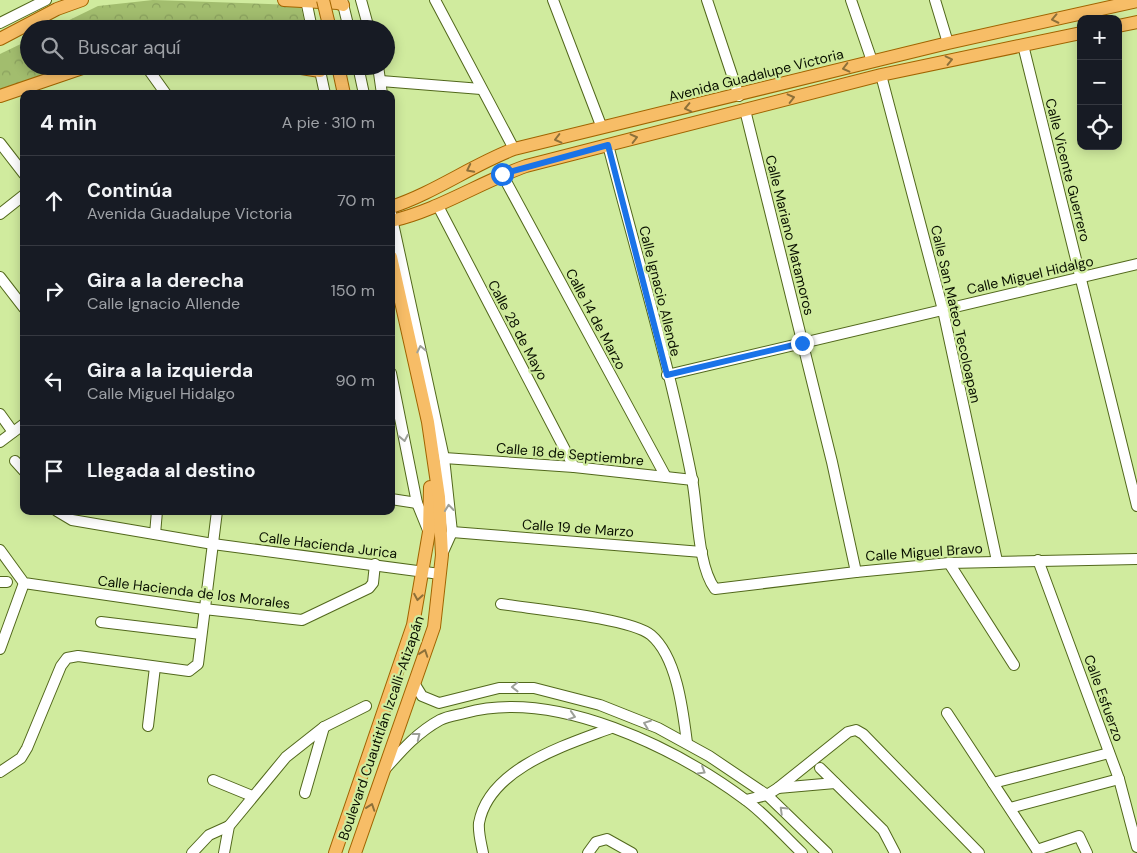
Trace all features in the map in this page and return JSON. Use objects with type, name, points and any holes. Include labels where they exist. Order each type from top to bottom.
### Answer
[{"type":"main road","points":[[37,20],[82,0]]},
{"type":"main road","points":[[284,0],[339,2],[338,20]]},
{"type":"main road","points":[[323,0],[328,20]]},
{"type":"main road","name":"Avenida Guadalupe Victoria","points":[[395,205],[416,198],[492,158],[514,149],[739,96],[948,43],[1137,1]]},
{"type":"main road","points":[[1122,25],[1137,22]]},
{"type":"main road","points":[[0,39],[20,29]]},
{"type":"main road","points":[[395,217],[438,206],[502,174],[608,145],[881,76],[1077,34]]},
{"type":"main road","points":[[0,96],[62,75]]},
{"type":"main road","points":[[340,75],[343,90]]},
{"type":"main road","points":[[349,75],[352,90]]},
{"type":"main road","name":"Boulevard Cuautitlán Izcalli-Atizapán","points":[[355,853],[434,627],[442,555],[428,422],[395,275]]},
{"type":"main road","name":"Boulevard Cuautitlán Izcalli-Atizapán","points":[[335,853],[413,625],[435,497],[395,312]]},
{"type":"street","points":[[0,23],[46,0]]},
{"type":"street","points":[[361,0],[367,20]]},
{"type":"street","points":[[436,0],[514,149]]},
{"type":"street","points":[[553,0],[602,128]]},
{"type":"street","points":[[707,0],[739,96]]},
{"type":"street","points":[[851,0],[872,62]]},
{"type":"street","points":[[935,0],[948,43]]},
{"type":"street","points":[[307,1],[310,20]]},
{"type":"street","points":[[339,2],[346,20]]},
{"type":"street","name":"Calle Vicente Guerrero","points":[[1023,45],[1137,506]]},
{"type":"street","points":[[152,75],[163,90]]},
{"type":"street","points":[[322,75],[324,90]]},
{"type":"street","points":[[360,75],[363,90]]},
{"type":"street","points":[[380,75],[382,90]]},
{"type":"street","name":"Calle San Mateo Tecoloapan","points":[[881,76],[943,310],[996,561]]},
{"type":"street","points":[[381,81],[481,89]]},
{"type":"street","name":"Calle Mariano Matamoros","points":[[745,110],[832,462],[856,572]]},
{"type":"street","points":[[0,143],[20,169]]},
{"type":"street","name":"Calle Ignacio Allende","points":[[608,145],[693,480],[702,552],[711,584],[715,589]]},
{"type":"street","name":"Calle 14 de Marzo","points":[[502,174],[666,477]]},
{"type":"street","points":[[0,214],[20,198]]},
{"type":"street","name":"Calle 28 de Mayo","points":[[438,206],[574,467]]},
{"type":"street","points":[[395,232],[444,458],[452,532],[442,555]]},
{"type":"street","name":"Calle Miguel Hidalgo","points":[[667,375],[1137,264]]},
{"type":"street","points":[[0,277],[20,303]]},
{"type":"street","points":[[395,393],[417,503],[429,532]]},
{"type":"street","points":[[0,414],[13,432]]},
{"type":"street","points":[[0,442],[20,427]]},
{"type":"street","name":"Calle 18 de Septiembre","points":[[444,458],[574,467],[693,480]]},
{"type":"street","points":[[15,460],[20,466]]},
{"type":"street","points":[[395,500],[417,503]]},
{"type":"street","name":"Calle Hacienda Jurica","points":[[64,515],[72,520],[213,544],[440,574]]},
{"type":"street","points":[[154,534],[156,515]]},
{"type":"street","points":[[0,772],[21,758],[24,753],[61,666],[67,658],[78,656],[189,671],[195,669],[198,664],[217,515]]},
{"type":"street","name":"Calle 19 de Marzo","points":[[452,532],[702,552]]},
{"type":"street","points":[[0,550],[24,583],[0,649]]},
{"type":"street","name":"Calle Miguel Bravo","points":[[715,589],[949,563],[1137,558]]},
{"type":"street","name":"Calle Esfuerzo","points":[[1038,560],[1119,779],[1137,847]]},
{"type":"street","points":[[949,563],[1014,665]]},
{"type":"street","name":"Calle Hacienda de los Morales","points":[[24,583],[204,609],[302,620],[369,588],[373,583],[375,564]]},
{"type":"street","points":[[501,604],[621,623],[650,634],[669,662],[677,686],[687,743]]},
{"type":"street","points":[[101,622],[201,634]]},
{"type":"street","points":[[148,726],[155,667]]},
{"type":"street","points":[[414,683],[422,696],[439,703],[499,688],[534,688],[600,705],[658,728],[744,777],[767,795],[827,853]]},
{"type":"street","points":[[224,853],[229,826],[286,757],[324,726],[366,706]]},
{"type":"street","points":[[383,771],[415,736],[441,719],[476,710],[524,706],[552,710],[611,728],[655,746],[698,769],[746,800],[802,853]]},
{"type":"street","points":[[947,714],[1038,851],[1079,836],[1087,853]]},
{"type":"street","points":[[305,793],[324,726]]},
{"type":"street","points":[[482,853],[479,823],[483,810],[498,786],[528,764],[560,748],[611,728]]},
{"type":"street","points":[[746,800],[767,795],[848,732],[856,730],[863,734],[979,853]]},
{"type":"street","points":[[993,783],[1109,753]]},
{"type":"street","points":[[820,768],[883,830],[895,853]]},
{"type":"street","points":[[1010,808],[1119,779]]},
{"type":"street","points":[[213,780],[252,796]]},
{"type":"street","points":[[778,788],[835,783]]},
{"type":"street","points":[[192,853],[209,835],[229,826]]},
{"type":"street","points":[[588,853],[596,842],[613,840],[632,853]]},
{"type":"green space","points":[[153,0],[297,5],[301,7],[304,20],[69,20],[98,6]]},
{"type":"green space","points":[[20,44],[20,75],[47,75],[0,93],[0,54]]},
{"type":"route","points":[[502,174],[608,145],[667,375],[802,343]]}]
